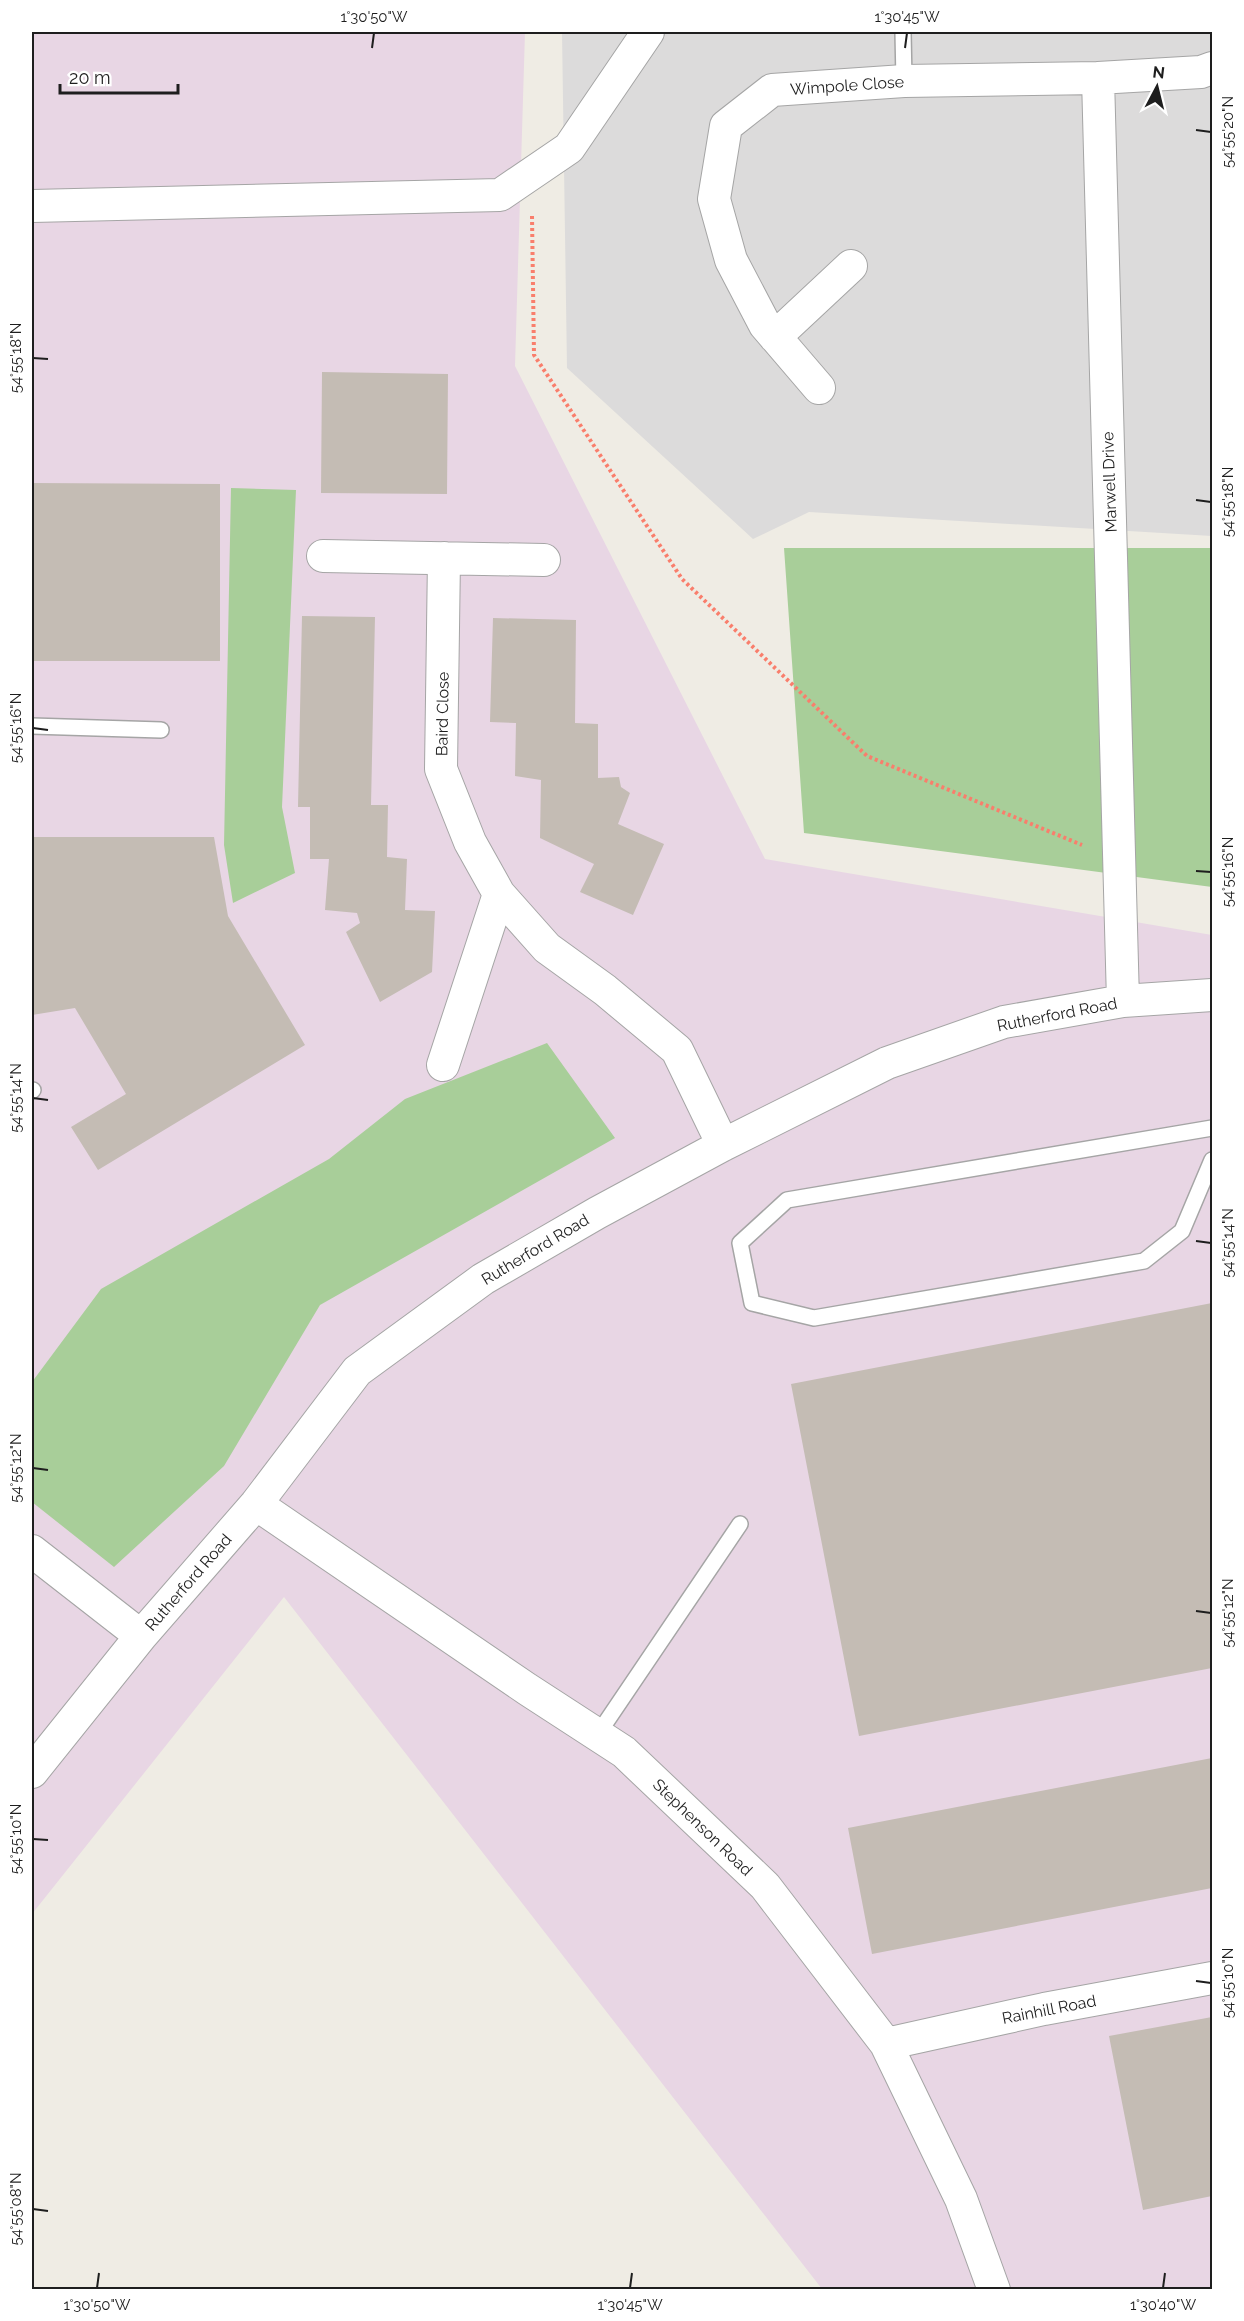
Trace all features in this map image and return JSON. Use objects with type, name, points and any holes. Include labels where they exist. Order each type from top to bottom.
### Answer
[{"type":"street","points":[[32,206],[500,195],[569,148],[648,32]]},
{"type":"street","points":[[1098,78],[1201,72],[1212,68]]},
{"type":"street","name":"Wimpole Close","points":[[819,388],[765,325],[731,260],[714,199],[726,126],[772,90],[904,81],[1098,78]]},
{"type":"street","name":"Marwell Drive","points":[[1098,78],[1123,1001]]},
{"type":"street","points":[[775,337],[851,266]]},
{"type":"street","points":[[323,556],[544,560]]},
{"type":"street","name":"Baird Close","points":[[444,558],[441,769],[470,842],[499,894],[547,948],[605,990],[677,1050],[723,1145]]},
{"type":"street","points":[[443,1065],[499,894]]},
{"type":"street","name":"Rutherford Road","points":[[32,1772],[141,1636],[256,1504],[357,1371],[483,1279],[597,1213],[723,1145],[886,1063],[1004,1022],[1123,1001],[1212,994]]},
{"type":"street","name":"Stephenson Road","points":[[256,1504],[624,1752],[765,1886],[885,2044],[960,2199],[994,2289]]},
{"type":"street","points":[[32,1551],[141,1636]]},
{"type":"street","name":"Rainhill Road","points":[[885,2044],[1044,2009],[1212,1978]]},
{"type":"lane","points":[[903,32],[904,81]]},
{"type":"lane","points":[[32,726],[160,730]]},
{"type":"lane","points":[[1212,1128],[787,1200],[740,1243],[752,1303],[814,1318],[1144,1261],[1182,1231],[1212,1160]]},
{"type":"lane","points":[[598,1734],[740,1524]]},
{"type":"path","points":[[532,173],[534,355],[682,579],[867,756],[1119,860]]},
{"type":"shaded area","points":[[32,32],[525,32],[515,366],[765,859],[1212,935],[1212,2289],[822,2289],[284,1597],[32,1914]]},
{"type":"shaded area","points":[[562,32],[1212,32],[1212,536],[809,512],[753,539],[567,368]]},
{"type":"green space","points":[[231,488],[296,490],[282,807],[295,873],[233,903],[224,845]]},
{"type":"green space","points":[[784,548],[1212,548],[1212,887],[804,833]]},
{"type":"green space","points":[[547,1043],[615,1138],[320,1305],[224,1466],[114,1567],[32,1502],[32,1382],[101,1289],[329,1159],[405,1099]]},
{"type":"building","points":[[322,372],[448,374],[447,494],[321,493]]},
{"type":"building","points":[[32,483],[220,484],[220,661],[32,661]]},
{"type":"building","points":[[302,616],[375,617],[371,805],[388,805],[387,857],[407,859],[405,910],[435,911],[432,972],[380,1002],[346,932],[360,923],[357,913],[325,910],[329,859],[310,859],[310,807],[298,807]]},
{"type":"building","points":[[493,618],[576,620],[575,723],[598,724],[598,778],[619,777],[621,787],[630,793],[618,824],[664,844],[633,915],[580,892],[594,864],[540,838],[541,780],[515,776],[516,723],[490,722]]},
{"type":"building","points":[[32,837],[214,837],[228,916],[305,1045],[98,1170],[71,1127],[126,1094],[75,1008],[32,1015]]},
{"type":"building","points":[[1212,1303],[1212,1668],[859,1736],[791,1384]]},
{"type":"building","points":[[1212,1758],[1212,1888],[872,1954],[848,1828]]},
{"type":"building","points":[[1212,2017],[1212,2196],[1143,2210],[1109,2036]]}]
